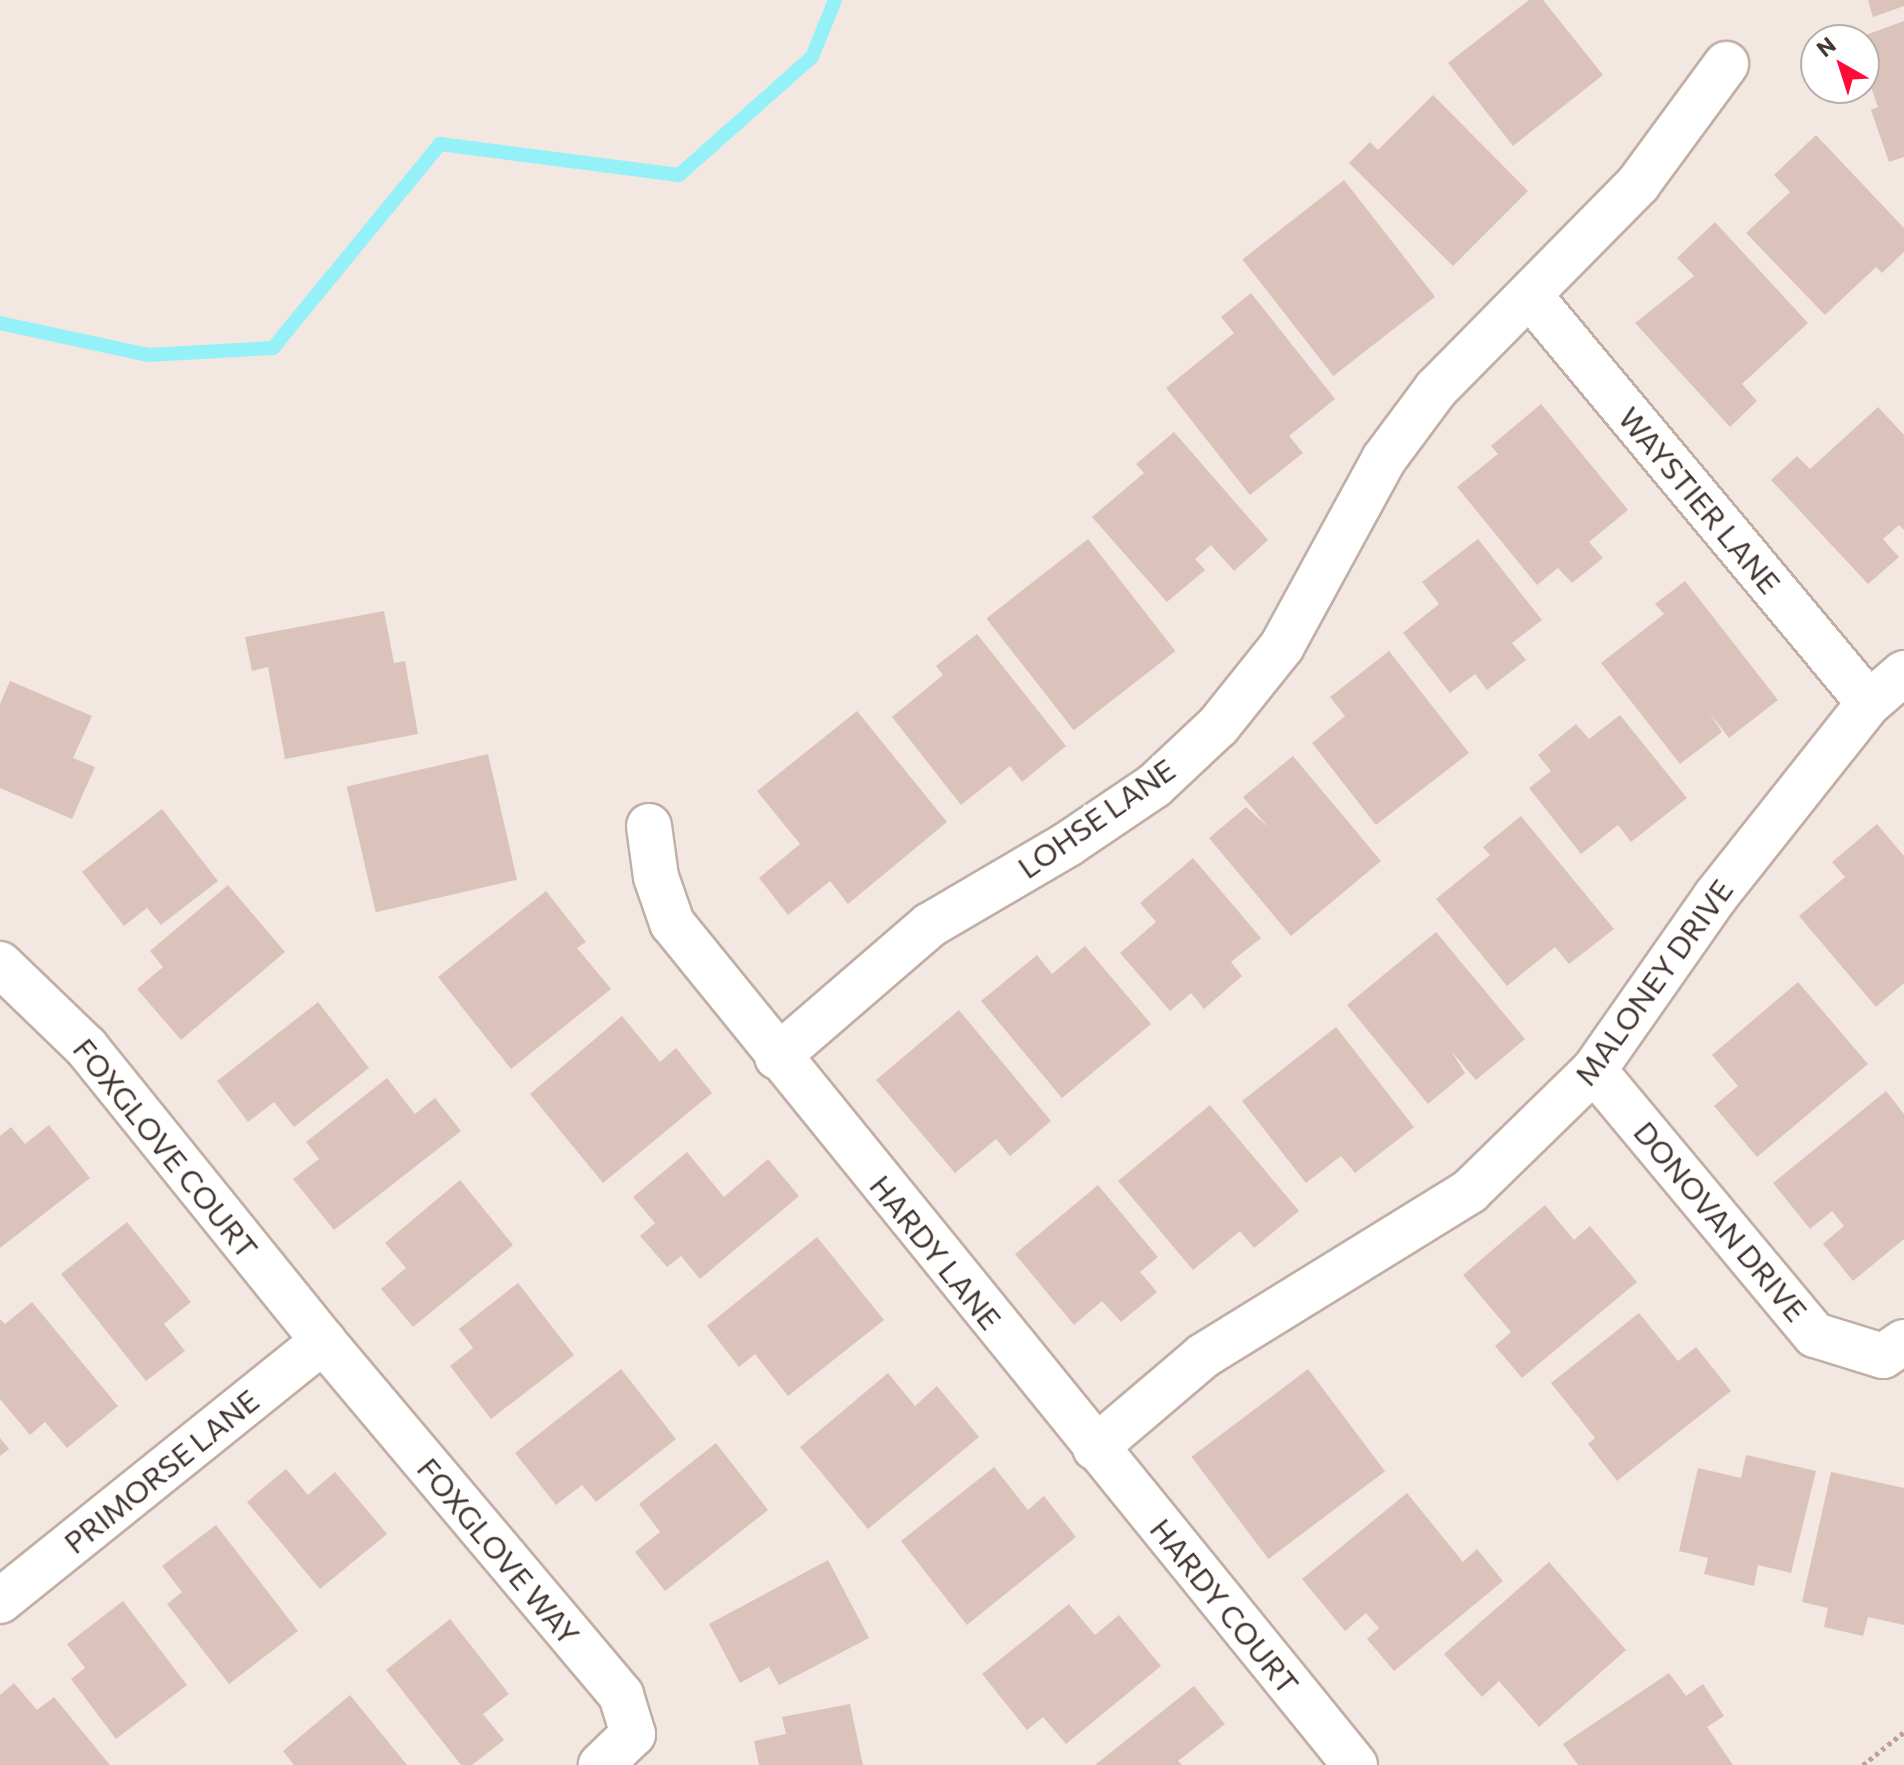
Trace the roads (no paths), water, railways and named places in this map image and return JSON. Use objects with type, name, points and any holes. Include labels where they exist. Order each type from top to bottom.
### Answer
[{"type":"street","name":"LOHSE LANE","points":[[777,1057],[930,925],[1068,844],[1154,786],[1218,726],[1282,646],[1384,459],[1436,389],[1531,297],[1638,184],[1726,64]]},
{"type":"street","name":"WAYSTIER LANE","points":[[1531,297],[1869,703]]},
{"type":"street","name":"MALONEY DRIVE","points":[[1095,1448],[1203,1356],[1470,1191],[1594,1070],[1715,897],[1869,703],[1904,673]]},
{"type":"street","name":"HARDY LANE","points":[[649,826],[656,877],[672,923],[1095,1448]]},
{"type":"street","name":"FOXGLOVE COURT","points":[[0,964],[86,1047],[323,1341]]},
{"type":"street","name":"DONOVAN DRIVE","points":[[1594,1070],[1815,1335],[1883,1356],[1904,1342]]},
{"type":"street","name":"PRIMORSE LANE","points":[[0,1601],[323,1341]]},
{"type":"street","name":"FOXGLOVE WAY","points":[[323,1341],[621,1695],[633,1734],[601,1765]]},
{"type":"street","name":"HARDY COURT","points":[[1095,1448],[1355,1765]]},
{"type":"waterway","points":[[0,323],[148,355],[273,348],[440,144],[679,175],[812,57],[835,0]]}]
